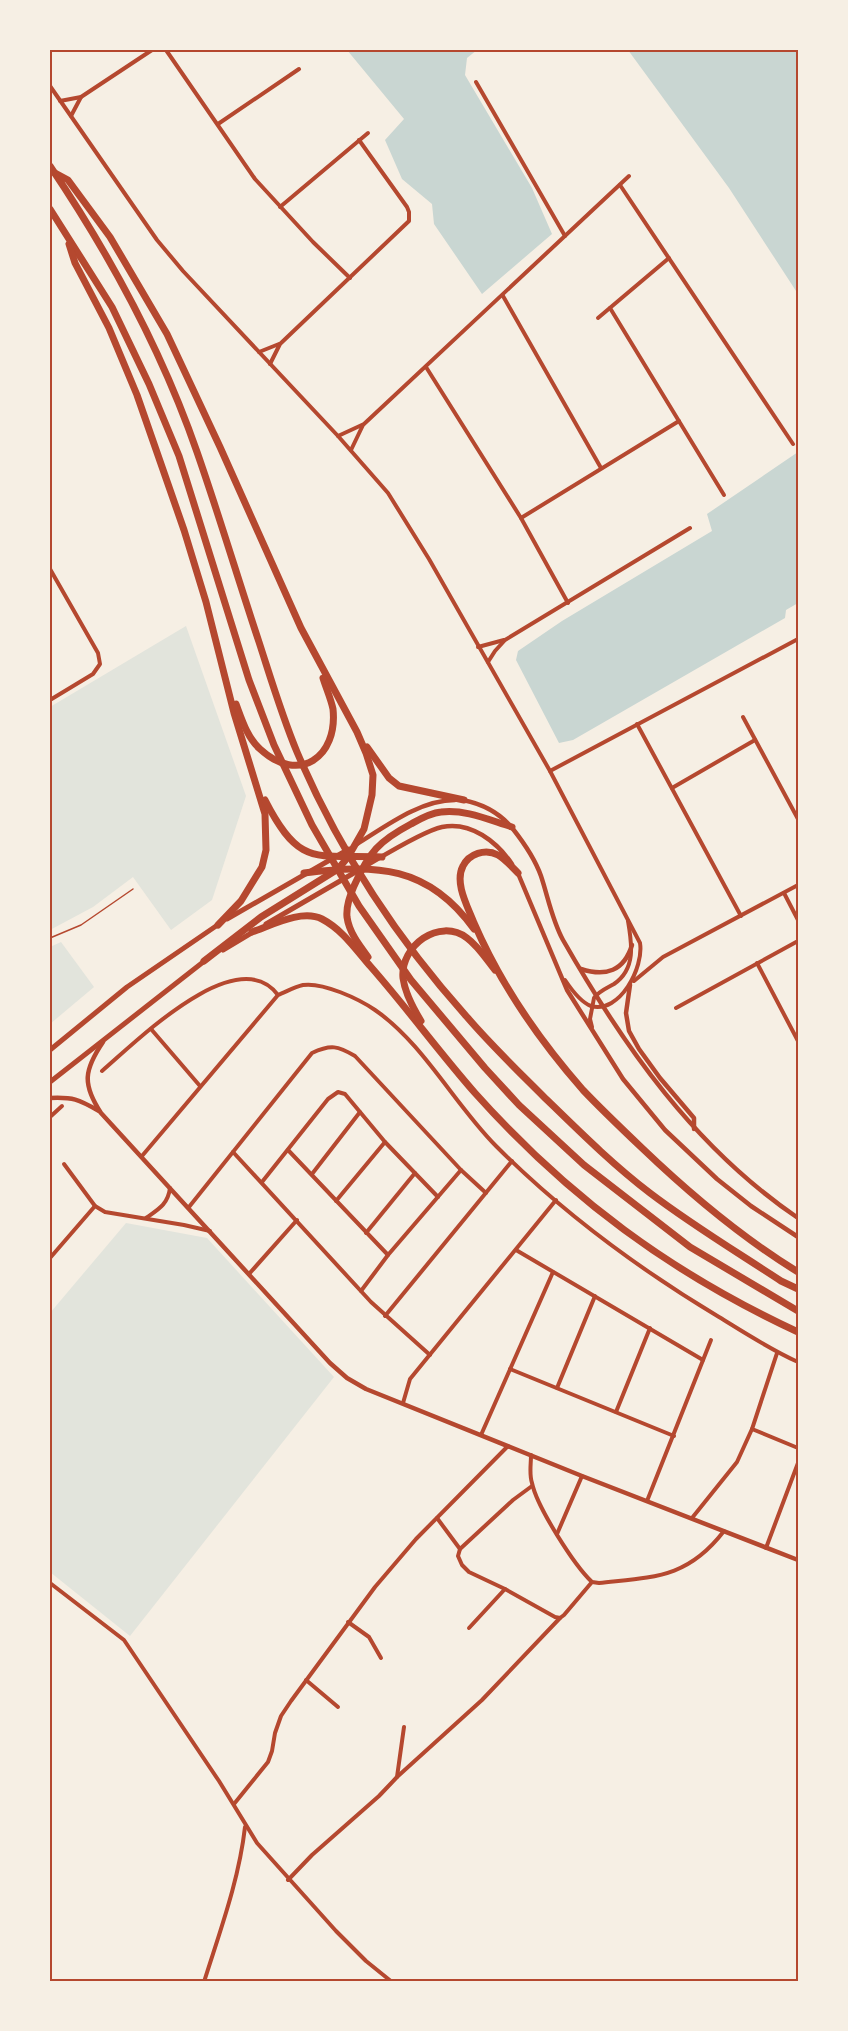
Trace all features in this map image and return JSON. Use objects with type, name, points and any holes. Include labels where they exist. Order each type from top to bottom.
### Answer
[{"type":"highway","points":[[51,169],[68,180],[110,237],[167,334],[317,661],[379,766],[399,786],[464,801]]},
{"type":"highway","points":[[51,169],[88,224],[128,295],[158,355],[197,452],[277,697],[298,753],[326,812],[373,893],[426,968],[468,1020],[597,1148],[651,1193],[772,1275],[798,1289]]},
{"type":"highway","points":[[50,209],[112,307],[145,374],[179,456],[249,680],[274,745],[312,825],[359,906],[411,980],[498,1083],[584,1165],[690,1247],[798,1311]]},
{"type":"highway","points":[[66,233],[75,263],[109,328],[137,395],[206,602],[234,713],[265,814],[266,850],[262,867],[242,901],[218,924]]},
{"type":"highway","points":[[225,676],[244,727],[258,747],[282,764],[302,766],[324,749],[333,726],[332,706],[317,661]]},
{"type":"highway","points":[[204,961],[261,916],[338,869],[348,857],[364,829],[372,795],[373,776],[357,732]]},
{"type":"highway","points":[[257,784],[284,834],[297,847],[315,855],[382,857]]},
{"type":"highway","points":[[512,827],[463,813],[442,812],[420,819],[388,836],[362,868],[349,899],[347,919],[351,930],[389,987],[433,1043],[520,1142],[569,1187],[625,1232],[675,1265],[762,1315],[798,1332]]},
{"type":"highway","points":[[518,873],[497,854],[487,852],[477,853],[468,859],[462,868],[460,878],[462,891],[481,938],[503,979],[544,1041],[584,1090],[694,1196],[798,1272]]},
{"type":"highway","points":[[304,873],[362,868],[414,878],[438,891],[459,908],[481,938]]},
{"type":"highway","points":[[252,932],[296,918],[307,916],[320,918],[335,927],[389,987]]},
{"type":"highway","points":[[433,1043],[414,1010],[406,992],[403,976],[406,957],[419,941],[430,933],[443,930],[454,932],[467,938],[503,979]]},
{"type":"main road","points":[[50,1050],[127,987],[218,924],[356,845]]},
{"type":"main road","points":[[50,1082],[204,961],[362,868]]},
{"type":"street","points":[[60,100],[81,97],[152,50]]},
{"type":"street","points":[[166,50],[255,179],[350,278]]},
{"type":"street","points":[[218,124],[299,69]]},
{"type":"street","points":[[476,82],[566,236]]},
{"type":"street","points":[[50,86],[127,200],[157,240],[388,493],[429,559],[550,771],[637,935],[642,953],[640,964],[630,985],[626,1013],[629,1031],[653,1068],[694,1118],[694,1129]]},
{"type":"street","points":[[71,116],[81,97]]},
{"type":"street","points":[[280,207],[368,133]]},
{"type":"street","points":[[259,352],[279,344],[407,225],[410,216],[407,207],[359,140]]},
{"type":"street","points":[[351,450],[364,424],[629,176]]},
{"type":"street","points":[[620,184],[793,444]]},
{"type":"street","points":[[598,318],[669,258]]},
{"type":"street","points":[[502,296],[601,468]]},
{"type":"street","points":[[610,308],[724,495]]},
{"type":"street","points":[[270,364],[279,344]]},
{"type":"street","points":[[426,367],[520,518],[568,603]]},
{"type":"street","points":[[520,518],[679,421]]},
{"type":"street","points":[[338,436],[364,424]]},
{"type":"street","points":[[478,647],[505,640],[690,528]]},
{"type":"street","points":[[50,569],[100,659],[98,669],[93,674],[50,700]]},
{"type":"street","points":[[550,771],[798,639]]},
{"type":"street","points":[[488,663],[505,640]]},
{"type":"street","points":[[743,717],[798,819]]},
{"type":"street","points":[[637,724],[741,916]]},
{"type":"street","points":[[672,788],[755,740]]},
{"type":"street","points":[[356,845],[422,807],[443,800],[480,804],[496,813],[512,827],[528,850],[562,937],[604,1006],[666,1096],[694,1129],[733,1168],[798,1216]]},
{"type":"street","points":[[362,868],[435,829],[454,826],[470,829],[486,837],[502,850],[518,873],[567,990],[623,1079],[666,1130],[717,1179],[798,1237]]},
{"type":"street","points":[[558,969],[581,1000],[591,1006],[604,1006],[663,957],[798,885]]},
{"type":"street","points":[[784,893],[798,920]]},
{"type":"street","points":[[594,1034],[590,1018],[591,1006],[597,994],[616,982],[626,972],[631,960],[632,945],[627,914]]},
{"type":"street","points":[[676,1008],[798,941]]},
{"type":"street","points":[[581,969],[591,972],[614,969],[628,957],[632,945]]},
{"type":"street","points":[[757,963],[798,1041]]},
{"type":"street","points":[[102,1071],[151,1029],[190,1000],[212,988],[237,979],[256,980],[269,986],[278,995]]},
{"type":"street","points":[[142,1156],[278,995],[295,987],[313,985],[350,997],[375,1010],[411,1043],[474,1123],[512,1161],[609,1245],[666,1285],[777,1353],[798,1362]]},
{"type":"street","points":[[151,1029],[200,1086]]},
{"type":"street","points":[[109,1035],[92,1059],[87,1073],[87,1085],[101,1113],[330,1363],[347,1378],[366,1389],[798,1560]]},
{"type":"street","points":[[189,1207],[312,1053],[325,1047],[339,1047],[355,1056],[461,1170],[486,1193]]},
{"type":"street","points":[[262,1182],[333,1094],[338,1092],[345,1094],[385,1142],[438,1197]]},
{"type":"street","points":[[50,1098],[69,1097],[101,1113]]},
{"type":"street","points":[[50,1117],[62,1106]]},
{"type":"street","points":[[312,1174],[360,1112]]},
{"type":"street","points":[[336,1201],[385,1142]]},
{"type":"street","points":[[288,1150],[388,1255]]},
{"type":"street","points":[[233,1152],[360,1291],[430,1355]]},
{"type":"street","points":[[386,1316],[512,1161]]},
{"type":"street","points":[[64,1164],[95,1206],[105,1212],[210,1231]]},
{"type":"street","points":[[360,1291],[461,1170]]},
{"type":"street","points":[[366,1233],[415,1173]]},
{"type":"street","points":[[145,1219],[163,1206],[169,1198],[171,1187]]},
{"type":"street","points":[[403,1403],[411,1379],[556,1200]]},
{"type":"street","points":[[50,1255],[95,1206]]},
{"type":"street","points":[[249,1274],[297,1220]]},
{"type":"street","points":[[516,1250],[703,1360]]},
{"type":"street","points":[[481,1435],[553,1272]]},
{"type":"street","points":[[556,1388],[595,1296]]},
{"type":"street","points":[[616,1412],[650,1328]]},
{"type":"street","points":[[647,1501],[711,1340]]},
{"type":"street","points":[[692,1518],[737,1462],[752,1429],[777,1353]]},
{"type":"street","points":[[510,1368],[674,1436]]},
{"type":"street","points":[[752,1429],[798,1448]]},
{"type":"street","points":[[234,1804],[268,1762],[281,1716],[361,1604],[437,1518],[508,1446]]},
{"type":"street","points":[[531,1455],[532,1486],[556,1534],[592,1582],[647,1578],[683,1568],[706,1551],[724,1531]]},
{"type":"street","points":[[766,1548],[798,1463]]},
{"type":"street","points":[[556,1534],[582,1476]]},
{"type":"street","points":[[532,1486],[513,1500],[460,1549],[458,1556],[469,1572],[560,1618]]},
{"type":"street","points":[[437,1518],[460,1549]]},
{"type":"street","points":[[288,1880],[312,1855],[482,1700],[592,1582]]},
{"type":"street","points":[[50,1583],[124,1640],[234,1804],[257,1843],[288,1880],[366,1961],[392,1982]]},
{"type":"street","points":[[469,1628],[505,1589]]},
{"type":"street","points":[[348,1622],[369,1637],[381,1658]]},
{"type":"street","points":[[306,1680],[338,1707]]},
{"type":"street","points":[[397,1777],[404,1727]]},
{"type":"street","points":[[204,1982],[238,1869],[245,1826]]},
{"type":"lane","points":[[50,938],[81,925],[133,889]]},
{"type":"shaded area","points":[[347,50],[477,50],[467,58],[465,75],[532,188],[552,234],[482,294],[434,224],[432,204],[402,179],[385,140],[404,119]]},
{"type":"shaded area","points":[[628,50],[798,50],[798,294],[729,188]]},
{"type":"shaded area","points":[[798,452],[798,603],[786,610],[785,618],[573,740],[559,743],[516,660],[518,651],[562,621],[712,531],[707,514]]},
{"type":"shaded area","points":[[186,626],[246,796],[212,900],[171,930],[133,877],[93,907],[50,930],[50,707]]},
{"type":"shaded area","points":[[61,942],[94,987],[50,1024],[50,947]]},
{"type":"shaded area","points":[[126,1223],[207,1238],[334,1377],[130,1636],[50,1572],[50,1313]]}]
